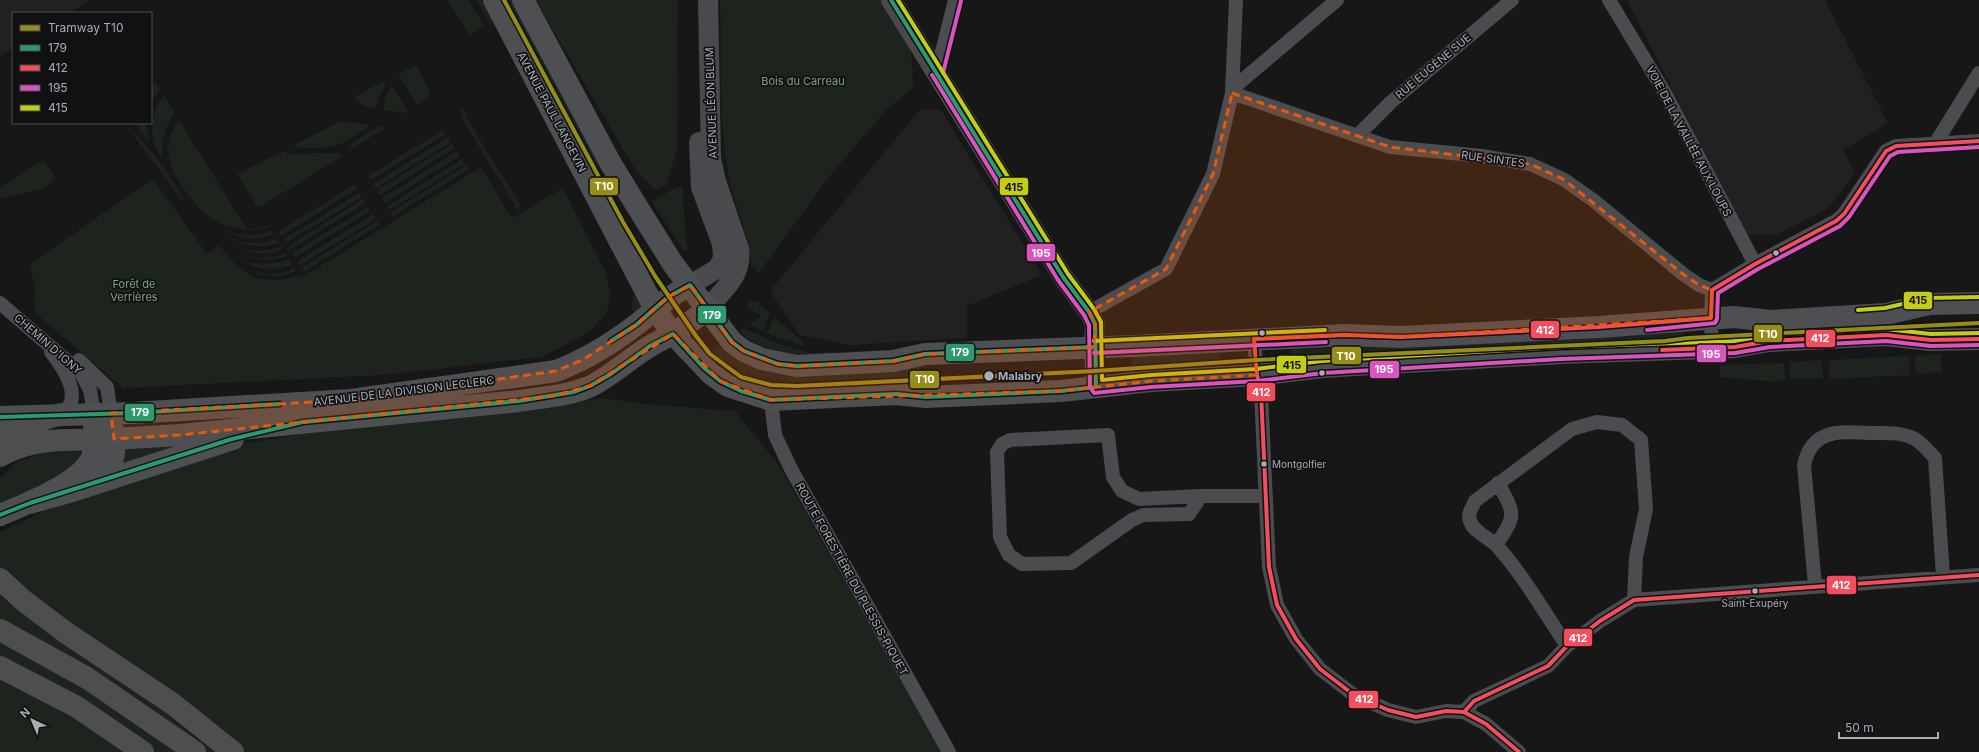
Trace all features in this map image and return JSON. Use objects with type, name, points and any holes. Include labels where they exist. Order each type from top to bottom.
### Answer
[{"type":"highway","points":[[0,433],[61,414]]},
{"type":"highway","points":[[0,456],[12,449],[39,442],[104,439]]},
{"type":"highway","points":[[0,579],[24,601],[172,704],[232,752]]},
{"type":"highway","points":[[0,630],[87,678],[195,752]]},
{"type":"highway","points":[[0,667],[77,707],[143,752]]},
{"type":"highway","points":[[0,684],[73,720],[125,751],[133,752]]},
{"type":"main road","name":"AVENUE PAUL LANGEVIN","points":[[494,0],[655,309],[673,334],[711,374],[728,386],[772,400]]},
{"type":"main road","points":[[522,0],[611,164],[673,264],[690,285],[714,300],[726,334],[732,342],[750,354],[778,364],[796,366],[893,360],[925,354],[1254,339],[1345,335],[1409,336],[1599,327],[1734,317],[1770,321],[1886,314],[1929,304],[1979,303]]},
{"type":"main road","name":"AVENUE LÉON BLUM","points":[[690,285],[709,275],[719,266],[723,255],[722,244],[704,198],[699,172],[696,0]]},
{"type":"main road","name":"AVENUE LÉON BLUM","points":[[708,0],[711,158],[716,181],[737,243],[740,258],[732,281],[714,300]]},
{"type":"main road","points":[[892,0],[1063,277],[1090,312],[1095,324],[1094,347],[1096,387]]},
{"type":"main road","name":"AVENUE DE LA DIVISION LECLERC","points":[[0,417],[132,413],[351,400],[556,371],[584,359],[636,325],[674,293],[690,285]]},
{"type":"main road","points":[[673,334],[694,321],[714,300]]},
{"type":"main road","name":"AVENUE DE LA DIVISION LECLERC","points":[[104,439],[180,435],[489,404],[553,396],[574,392],[590,386],[611,374],[650,346],[673,334]]},
{"type":"main road","points":[[772,400],[896,394],[926,397],[1061,391],[1151,381],[1257,375],[1322,367],[1561,353],[1735,347],[1769,341],[1886,335],[1931,340],[1979,339]]},
{"type":"main road","points":[[69,492],[109,468],[114,457],[104,439],[103,413]]},
{"type":"main road","points":[[0,515],[30,503],[69,492],[224,441],[303,422]]},
{"type":"main road","points":[[30,503],[72,479],[91,459],[104,439]]},
{"type":"street","points":[[937,72],[955,0]]},
{"type":"street","points":[[1090,312],[1166,269],[1213,174],[1232,91],[1236,0]]},
{"type":"street","points":[[1232,91],[1337,0]]},
{"type":"street","name":"RUE EUGÈNE SUE","points":[[1357,136],[1391,102],[1512,0]]},
{"type":"street","name":"VOIE DE LA VALLÉE AUX LOUPS","points":[[1609,0],[1665,93],[1755,264]]},
{"type":"street","points":[[1935,144],[1979,73]]},
{"type":"street","name":"RUE SINTES","points":[[1232,91],[1390,147],[1482,156],[1530,164],[1563,179],[1593,200],[1683,274],[1698,285],[1712,290]]},
{"type":"street","points":[[1712,348],[1712,290],[1755,264],[1836,222],[1844,214],[1886,151],[1896,146],[1979,141]]},
{"type":"street","name":"CHEMIN D'IGNY","points":[[0,303],[74,365],[85,378],[103,413]]},
{"type":"street","points":[[14,315],[55,340],[100,379],[108,391],[103,413]]},
{"type":"street","points":[[33,331],[63,369],[72,390],[72,403],[70,407],[61,414]]},
{"type":"street","points":[[1254,339],[1257,375],[1261,392],[1269,567],[1277,605],[1296,639],[1320,669],[1354,695],[1388,710],[1416,717],[1446,711],[1464,712],[1486,724],[1519,752]]},
{"type":"street","name":"ROUTE FORESTIÈRE DU PLESSIS-PIQUET","points":[[772,400],[775,435],[791,469],[949,752]]},
{"type":"street","points":[[1567,646],[1530,589],[1496,545],[1476,529],[1470,522],[1469,514],[1475,502],[1498,483],[1572,429],[1597,422],[1622,425],[1641,440],[1646,509],[1636,557],[1634,600]]},
{"type":"street","points":[[1815,585],[1804,465],[1807,451],[1820,439],[1836,432],[1896,434],[1916,439],[1935,458],[1943,576]]},
{"type":"street","points":[[1201,496],[1189,514],[1143,515],[1132,520],[1071,563],[1022,564],[1009,556],[1000,537],[997,452],[1002,444],[1010,440],[1108,435],[1113,478],[1122,491],[1139,499],[1201,496],[1266,496]]},
{"type":"street","points":[[1496,545],[1509,527],[1512,517],[1511,506],[1498,483]]},
{"type":"street","points":[[1464,712],[1474,701],[1548,666],[1567,646],[1600,621],[1634,600],[1738,593],[1815,585],[1979,575]]},
{"type":"highlighted area","points":[[1232,93],[1390,147],[1530,164],[1563,179],[1683,274],[1699,285],[1712,290],[1711,318],[1401,337],[1345,335],[1254,339],[1257,375],[1151,381],[1061,391],[771,400],[720,381],[673,334],[590,386],[553,396],[180,435],[114,439],[111,413],[351,400],[556,371],[584,359],[636,325],[668,297],[690,285],[732,342],[744,351],[778,364],[797,366],[893,361],[925,354],[1094,347],[1095,324],[1089,312],[1166,269],[1213,174]]},
{"type":"shaded area","points":[[0,0],[90,0],[71,12],[12,12],[12,49],[0,56]]},
{"type":"shaded area","points":[[1627,0],[1825,0],[1888,123],[1843,150],[1855,173],[1829,208],[1778,234],[1746,235]]},
{"type":"shaded area","points":[[920,109],[941,110],[1042,275],[967,306],[967,338],[850,345],[799,335],[770,291]]},
{"type":"green space","points":[[447,0],[469,0],[484,26],[469,35]]},
{"type":"green space","points":[[476,0],[481,0],[494,20],[490,23]]},
{"type":"green space","points":[[501,0],[518,0],[605,162],[590,170]]},
{"type":"green space","points":[[535,0],[678,0],[677,149],[667,183],[655,190],[636,171]]},
{"type":"green space","name":"Bois du Carreau","points":[[720,0],[881,0],[911,48],[913,88],[886,110],[828,178],[759,273],[751,265],[748,242],[731,187],[726,155],[723,133],[721,89]]},
{"type":"green space","points":[[416,65],[431,94],[417,105],[398,74]]},
{"type":"green space","points":[[155,81],[160,89],[152,101],[152,87]]},
{"type":"green space","points":[[384,81],[385,87],[378,99],[375,109],[362,105],[354,97]]},
{"type":"green space","points":[[391,85],[408,111],[407,113],[383,110],[385,98]]},
{"type":"green space","points":[[164,95],[175,114],[168,124],[164,134],[162,158],[154,143],[152,126],[153,118],[159,102]]},
{"type":"green space","points":[[464,109],[467,119],[521,206],[517,209],[464,122],[460,110]]},
{"type":"green space","points":[[179,120],[247,229],[258,229],[268,225],[269,227],[260,229],[252,230],[234,228],[218,222],[196,205],[176,176],[169,158],[169,139]]},
{"type":"green space","points":[[341,121],[370,125],[353,138],[334,146],[324,148],[303,148],[292,146]]},
{"type":"green space","points":[[136,124],[146,124],[149,140],[147,140]]},
{"type":"green space","points":[[379,126],[383,126],[385,128],[348,151],[352,143]]},
{"type":"green space","points":[[128,128],[143,142],[161,163],[182,196],[185,204]]},
{"type":"green space","points":[[443,130],[446,134],[371,180],[368,176]]},
{"type":"green space","points":[[448,137],[451,142],[376,188],[373,184]]},
{"type":"green space","points":[[452,144],[455,148],[380,195],[377,190]]},
{"type":"green space","points":[[283,151],[288,154],[335,153],[343,156],[258,208],[237,174]]},
{"type":"green space","points":[[457,151],[460,156],[385,203],[382,198]]},
{"type":"green space","points":[[462,159],[464,164],[390,210],[387,206]]},
{"type":"green space","points":[[43,160],[55,176],[55,180],[43,189],[0,198],[0,188]]},
{"type":"green space","points":[[466,165],[468,170],[393,216],[391,212]]},
{"type":"green space","name":"Forêt de Verrières","points":[[481,167],[512,218],[563,188],[606,273],[610,295],[607,312],[594,327],[577,339],[542,357],[383,375],[123,388],[34,312],[35,289],[30,264],[153,179],[207,254],[219,245],[244,271],[262,279],[273,280],[285,279],[298,275],[301,278]]},
{"type":"green space","points":[[354,185],[357,189],[281,236],[279,231]]},
{"type":"green space","points":[[676,187],[683,187],[685,236],[688,249],[684,251],[652,202]]},
{"type":"green space","points":[[359,193],[362,197],[286,243],[284,239]]},
{"type":"green space","points":[[363,199],[365,203],[290,250],[288,246]]},
{"type":"green space","points":[[368,207],[370,211],[295,257],[292,253]]},
{"type":"green space","points":[[373,214],[376,219],[300,265],[298,261]]},
{"type":"green space","points":[[377,221],[379,225],[304,272],[301,268]]},
{"type":"green space","points":[[214,224],[228,231],[242,235],[256,235],[271,231],[274,234],[258,238],[243,237],[229,232]]},
{"type":"green space","points":[[220,234],[248,243],[261,243],[276,238],[279,243],[263,246],[249,245],[235,241]]},
{"type":"green space","points":[[226,241],[253,251],[274,249],[281,246],[282,249],[267,253],[247,251]]},
{"type":"green space","points":[[285,253],[287,256],[266,260],[252,258],[240,254],[258,258],[278,256]]},
{"type":"green space","points":[[239,260],[262,265],[289,260],[292,265],[272,269],[259,267]]},
{"type":"green space","points":[[294,268],[296,271],[277,276],[259,274],[247,269],[265,274],[277,274]]},
{"type":"green space","points":[[638,292],[643,307],[636,317],[632,308],[633,296]]},
{"type":"green space","points":[[748,300],[759,303],[770,313],[763,331],[749,324],[760,317],[760,315],[748,307]]},
{"type":"green space","points":[[774,317],[805,343],[803,345],[781,339],[767,333]]},
{"type":"green space","points":[[1684,325],[1685,345],[1291,365],[1290,345]]},
{"type":"green space","points":[[744,328],[778,344],[810,353],[834,352],[834,354],[809,355],[784,353],[771,350],[749,340],[739,331]]},
{"type":"green space","points":[[720,344],[731,354],[920,362],[922,391],[795,393],[753,389],[701,355]]},
{"type":"green space","points":[[1220,348],[1221,371],[1134,376],[1132,353]]},
{"type":"green space","points":[[1941,354],[1942,372],[1916,374],[1915,356]]},
{"type":"green space","points":[[1909,356],[1910,375],[1830,379],[1829,360]]},
{"type":"green space","points":[[1822,360],[1823,378],[1790,379],[1790,362]]},
{"type":"green space","points":[[1784,363],[1785,380],[1761,381],[1720,377],[1719,365]]},
{"type":"green space","points":[[603,398],[644,404],[735,411],[778,464],[942,752],[0,752],[0,532],[97,486],[242,444],[376,422],[557,406]]},
{"type":"green space","points":[[238,432],[123,469],[121,457],[123,444]]},
{"type":"green space","points":[[67,449],[79,452],[82,458],[77,467],[0,507],[0,479],[16,462],[52,450]]},
{"type":"tram line","name":"T10","points":[[504,0],[623,222],[655,276],[696,336],[710,354],[741,377],[771,385],[797,386],[1095,371],[1256,360],[1665,341],[1688,338],[1979,323]]},
{"type":"transit line","name":"179","points":[[0,515],[30,503],[232,439],[303,422],[519,401],[574,392],[590,386],[611,374],[650,346],[673,334],[703,367],[720,381],[741,391],[771,400],[896,394],[926,397],[1061,391],[1096,387],[1095,324],[1089,312],[1063,277],[891,0]]},
{"type":"transit line","name":"415","points":[[898,0],[1068,274],[1094,309],[1101,322],[1102,380],[1151,375],[1256,369],[1322,361],[1561,347],[1734,341],[1769,335],[1886,329],[1931,334],[1979,333]]},
{"type":"transit line","name":"195","points":[[943,73],[961,1]]},
{"type":"transit line","name":"195","points":[[932,75],[1058,280],[1084,315],[1089,325],[1090,387],[1094,393],[1151,387],[1257,381],[1323,373],[1561,359],[1735,353],[1770,347],[1886,341],[1931,346],[1979,345]]},
{"type":"transit line","name":"412","points":[[1519,752],[1486,724],[1464,712],[1446,711],[1416,717],[1388,710],[1354,695],[1320,669],[1296,639],[1277,605],[1269,567],[1261,392],[1257,375],[1254,339],[1345,335],[1401,337],[1599,327],[1711,318],[1712,290],[1755,264],[1836,221],[1844,214],[1886,151],[1896,146],[1979,141]]},
{"type":"transit line","name":"195","points":[[1647,330],[1715,323],[1717,319],[1718,293],[1758,269],[1840,226],[1849,217],[1890,156],[1898,152],[1979,147]]},
{"type":"transit line","name":"179","points":[[611,341],[636,325],[668,297],[690,285],[732,342],[744,351],[778,364],[797,366],[893,361],[925,354],[1094,347]]},
{"type":"transit line","name":"415","points":[[1858,310],[1885,308],[1928,298],[1979,297]]},
{"type":"transit line","name":"415","points":[[1094,341],[1325,330]]},
{"type":"transit line","name":"412","points":[[1662,350],[1735,347],[1769,341],[1886,335],[1931,340],[1979,339]]},
{"type":"transit line","name":"195","points":[[1094,353],[1326,342]]},
{"type":"transit line","name":"179","points":[[0,417],[132,413],[279,404]]},
{"type":"transit line","name":"412","points":[[1464,712],[1474,701],[1548,666],[1567,646],[1600,621],[1634,600],[1979,575]]},
{"type":"place","name":"Malabry","points":[[989,376]]},
{"type":"place","name":"Montgolfier","points":[[1264,464]]},
{"type":"place","name":"Saint-Exupéry","points":[[1755,591]]}]
